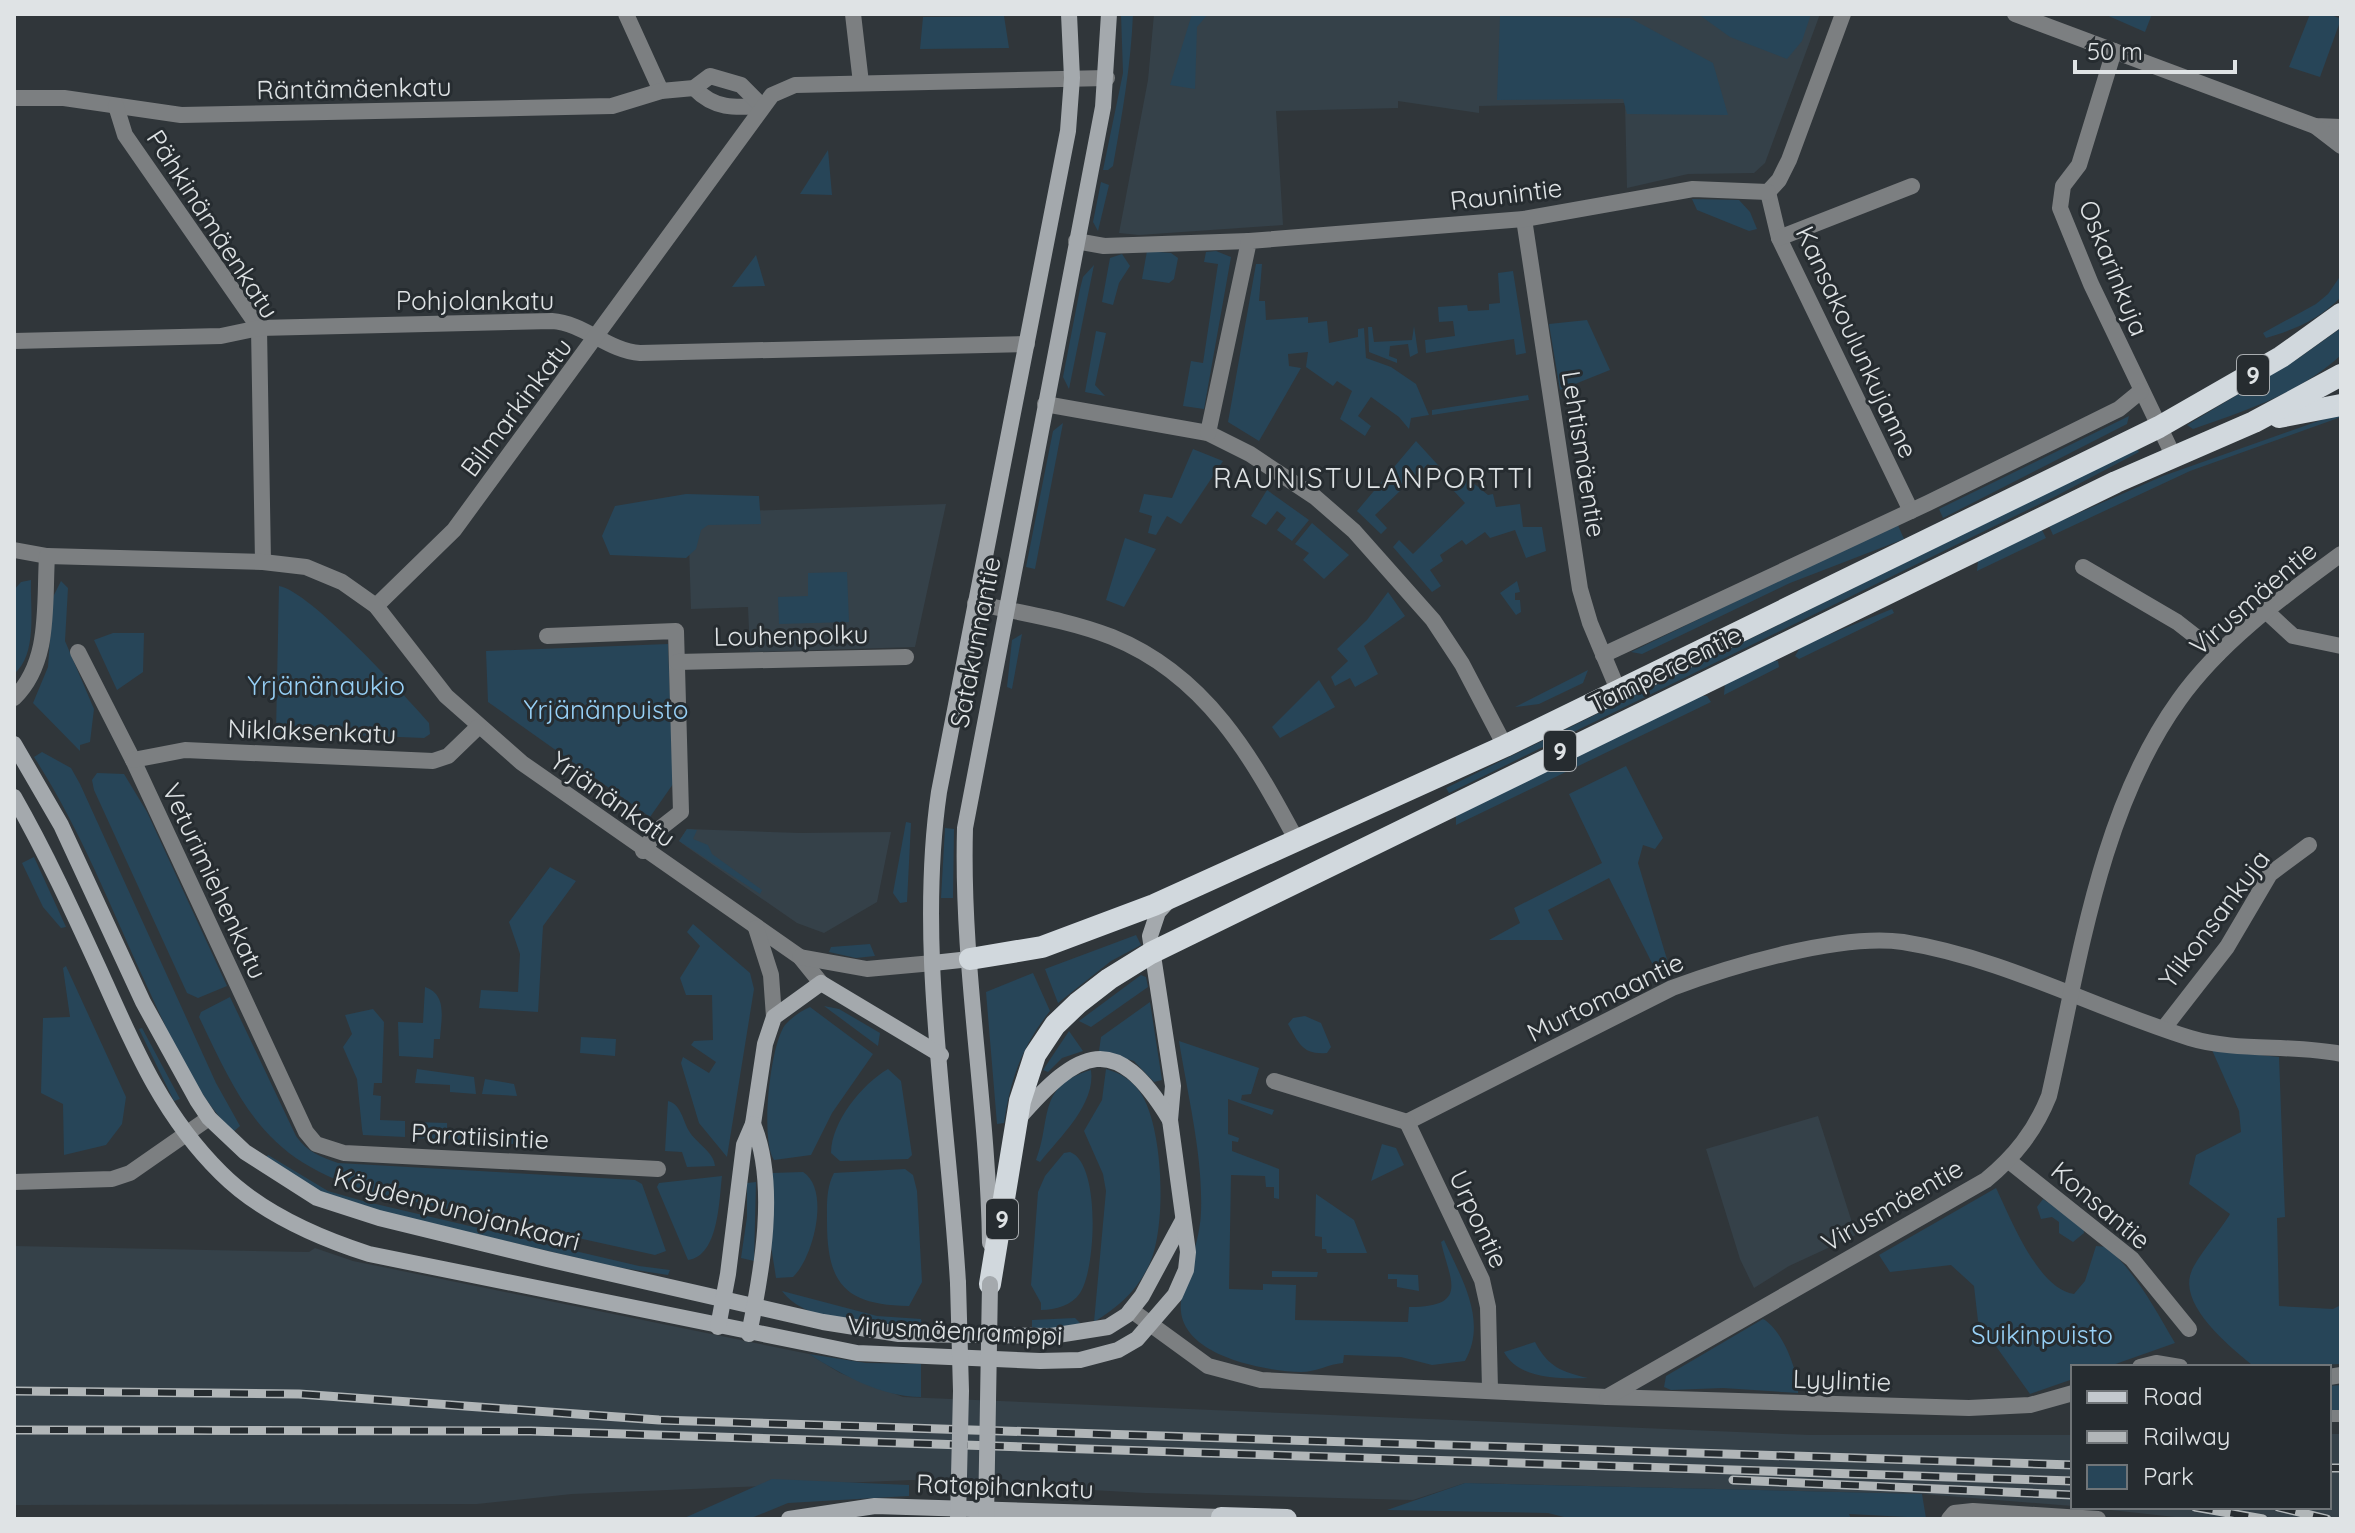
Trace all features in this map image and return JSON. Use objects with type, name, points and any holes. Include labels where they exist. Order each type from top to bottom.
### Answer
[{"type":"highway","name":"Tampereentie","points":[[970,959],[1042,947],[1173,895],[1505,746],[2159,427],[2281,357],[2341,314]]},
{"type":"highway","name":"Tampereentie","points":[[990,1284],[1028,1072],[1055,1025],[1109,979],[1151,953],[2173,455],[2254,422],[2341,375]]},
{"type":"highway","points":[[2254,422],[2341,405]]},
{"type":"main road","name":"Satakunnantie","points":[[958,1519],[961,1391],[958,1283],[933,963],[930,896],[934,829],[1068,131],[1072,78],[1069,14]]},
{"type":"main road","name":"Satakunnantie","points":[[990,1284],[985,1123],[965,904],[965,828],[1107,78],[1109,14]]},
{"type":"main road","points":[[1048,235],[1076,241]]},
{"type":"main road","name":"Köydenpunojankaari","points":[[14,744],[61,825],[143,1002],[209,1118],[267,1169],[317,1198],[343,1208],[755,1307]]},
{"type":"main road","points":[[14,797],[58,880],[144,1072],[188,1135],[223,1176],[278,1215],[317,1237],[369,1254],[749,1334],[764,1235],[764,1167],[762,1147],[753,1124]]},
{"type":"main road","name":"Virusmäenramppi","points":[[749,1334],[857,1353],[1040,1361],[1080,1360],[1118,1350],[1151,1327],[1175,1295],[1186,1270],[1188,1252],[1170,1120],[1173,1086],[1150,936],[1158,912],[1173,895]]},
{"type":"main road","name":"9","points":[[933,963],[970,959]]},
{"type":"main road","points":[[718,1327],[744,1145],[753,1124],[759,1071],[774,1017],[821,983]]},
{"type":"main road","name":"Yrjänänkatu","points":[[821,983],[941,1055]]},
{"type":"main road","points":[[1017,1121],[1066,1070],[1082,1062],[1106,1059],[1123,1063],[1142,1078],[1170,1120]]},
{"type":"main road","points":[[1131,1310],[1154,1279],[1183,1220]]},
{"type":"main road","name":"9","points":[[986,1519],[990,1284]]},
{"type":"main road","name":"Virusmäenramppi","points":[[755,1307],[887,1333],[1043,1336],[1076,1335],[1108,1327],[1131,1310]]},
{"type":"main road","name":"Ratapihankatu","points":[[789,1519],[875,1506],[1221,1518]]},
{"type":"main road","points":[[1221,1518],[1287,1519]]},
{"type":"street","points":[[626,14],[661,91]]},
{"type":"street","points":[[853,14],[861,83]]},
{"type":"street","points":[[1768,192],[1779,180],[1789,160],[1843,14]]},
{"type":"street","points":[[2015,14],[2315,126],[2341,146]]},
{"type":"street","name":"Oskarinkuja","points":[[2114,51],[2079,165],[2063,186],[2060,208],[2141,391],[2173,455]]},
{"type":"street","name":"Räntämäenkatu","points":[[14,98],[64,98],[181,115],[612,106],[661,91],[694,88],[710,76],[741,85],[762,106]]},
{"type":"street","points":[[694,88],[705,100],[732,109],[762,106],[784,88],[795,85],[1107,78]]},
{"type":"street","name":"Pähkinämäenkatu","points":[[116,106],[125,135],[259,328],[263,562]]},
{"type":"street","name":"Bilmarkinkatu","points":[[376,606],[454,530],[597,339],[762,106]]},
{"type":"street","points":[[2315,126],[2341,127]]},
{"type":"street","points":[[1779,238],[1912,186]]},
{"type":"street","name":"Raunintie","points":[[1076,241],[1104,246],[1249,241],[1524,219],[1693,189],[1768,192]]},
{"type":"street","name":"Kansakoulunkujanne","points":[[1768,192],[1779,238],[1911,511]]},
{"type":"street","name":"Lehtismäentie","points":[[1524,219],[1580,589],[1618,690]]},
{"type":"street","points":[[1208,433],[1249,241]]},
{"type":"street","name":"Pohjolankatu","points":[[14,341],[221,336],[259,328],[552,321],[567,324],[615,348],[640,353],[1027,344]]},
{"type":"street","name":"Tampereentie","points":[[1603,655],[1911,511],[2119,409],[2141,391]]},
{"type":"street","points":[[1045,404],[1208,433],[1275,470],[1354,531],[1433,620],[1462,664],[1505,746]]},
{"type":"street","name":"Yrjänänkatu","points":[[14,550],[47,556],[263,562],[306,567],[342,582],[376,606],[446,696],[478,727],[544,780],[643,851],[800,957],[821,983]]},
{"type":"street","name":"Virusmäentie","points":[[1607,1397],[1986,1180],[2009,1161],[2033,1130],[2049,1096],[2072,994],[2122,804],[2150,745],[2171,711],[2218,654],[2341,554]]},
{"type":"street","points":[[14,698],[32,678],[40,652],[47,556]]},
{"type":"street","points":[[2083,567],[2177,622],[2218,654]]},
{"type":"street","points":[[975,603],[1112,638],[1168,670],[1203,698],[1234,732],[1297,841]]},
{"type":"street","points":[[2267,612],[2293,636],[2341,646]]},
{"type":"street","points":[[547,636],[676,631],[681,812],[658,830],[643,851]]},
{"type":"street","name":"Veturimiehenkatu","points":[[78,652],[133,760],[306,1132]]},
{"type":"street","name":"Louhenpolku","points":[[677,662],[906,657]]},
{"type":"street","name":"Niklaksenkatu","points":[[133,760],[185,750],[433,761],[448,756],[478,727]]},
{"type":"street","name":"Ylikonsankuja","points":[[2164,1028],[2227,947],[2270,874],[2309,845]]},
{"type":"street","points":[[756,928],[771,975],[774,1017]]},
{"type":"street","name":"Murtomaantie","points":[[1407,1122],[1672,988],[1704,976],[1796,952],[1842,944],[1901,942],[2011,971],[2194,1039],[2341,1054]]},
{"type":"street","name":"Yrjänänkatu","points":[[800,957],[867,969],[933,963]]},
{"type":"street","points":[[1274,1081],[1407,1122]]},
{"type":"street","points":[[14,1182],[112,1179],[130,1173],[209,1118]]},
{"type":"street","name":"Urpontie","points":[[1407,1122],[1482,1280],[1488,1307],[1490,1389]]},
{"type":"street","name":"Paratiisintie","points":[[306,1132],[316,1144],[344,1153],[658,1169]]},
{"type":"street","name":"Konsantie","points":[[2009,1161],[2132,1259],[2189,1329]]},
{"type":"street","points":[[1131,1310],[1208,1366],[1246,1377],[1607,1397]]},
{"type":"street","points":[[2148,1365],[2168,1365]]},
{"type":"street","name":"Lyylintie","points":[[1607,1397],[1969,1408],[2030,1405],[2071,1394]]},
{"type":"street","points":[[1949,1518],[1954,1513],[1973,1511],[2098,1519]]},
{"type":"shaded area","points":[[1154,14],[1820,14],[1765,163],[1754,173],[1688,174],[1627,188],[1625,103],[1479,106],[1479,113],[1398,101],[1398,108],[1276,111],[1283,225],[1139,235],[1119,233],[1148,80]]},
{"type":"shaded area","points":[[946,504],[915,647],[750,652],[748,607],[691,609],[688,513]]},
{"type":"shaded area","points":[[687,829],[891,832],[877,902],[824,933],[797,923],[679,841]]},
{"type":"shaded area","points":[[1818,1116],[1856,1235],[1789,1266],[1754,1288],[1740,1259],[1706,1149]]},
{"type":"shaded area","points":[[14,1246],[309,1252],[315,1248],[353,1261],[809,1354],[840,1373],[903,1397],[1810,1435],[2071,1435],[2071,1506],[1922,1494],[1465,1483],[1413,1500],[1145,1493],[912,1480],[572,1494],[477,1504],[14,1505]]},
{"type":"shaded area","points":[[2331,1434],[2341,1434],[2341,1519],[2193,1519],[2101,1509],[2331,1509]]},
{"type":"green space","points":[[1121,14],[1133,14],[1128,71],[1113,166],[1103,170],[1123,73]]},
{"type":"green space","points":[[1192,14],[1208,14],[1197,27],[1195,89],[1170,85]]},
{"type":"green space","points":[[1698,14],[1811,14],[1802,41],[1787,59],[1730,37]]},
{"type":"green space","points":[[2104,14],[2152,14],[2145,32]]},
{"type":"green space","points":[[2310,14],[2329,14],[2341,19],[2320,77],[2289,67]]},
{"type":"green space","points":[[1004,16],[1009,48],[920,49],[923,17]]},
{"type":"green space","points":[[1500,16],[1630,18],[1713,63],[1728,115],[1627,114],[1623,99],[1497,100]]},
{"type":"green space","points":[[828,150],[832,195],[800,194]]},
{"type":"green space","points":[[1101,182],[1109,185],[1098,231],[1093,222]]},
{"type":"green space","points":[[1692,199],[1739,200],[1750,212],[1757,229],[1749,231],[1697,210]]},
{"type":"green space","points":[[1147,251],[1171,253],[1178,258],[1174,279],[1169,283],[1142,279]]},
{"type":"green space","points":[[1216,251],[1231,257],[1204,409],[1183,406],[1191,361],[1203,363],[1218,264],[1204,262],[1206,252]]},
{"type":"green space","points":[[1122,254],[1130,266],[1119,283],[1113,305],[1102,302],[1110,258]]},
{"type":"green space","points":[[756,255],[765,286],[732,287]]},
{"type":"green space","points":[[1256,264],[1262,264],[1259,301],[1265,301],[1266,320],[1308,317],[1308,323],[1327,321],[1329,343],[1358,337],[1358,329],[1364,328],[1366,358],[1391,367],[1416,384],[1429,415],[1411,418],[1409,429],[1399,417],[1371,397],[1358,416],[1371,426],[1365,436],[1340,419],[1352,391],[1337,381],[1333,386],[1306,367],[1308,352],[1288,354],[1289,366],[1301,368],[1259,441],[1228,422]]},
{"type":"green space","points":[[1094,265],[1069,389],[1063,377],[1080,289],[1083,277]]},
{"type":"green space","points":[[1513,271],[1526,353],[1516,355],[1514,339],[1426,353],[1425,340],[1455,336],[1453,321],[1439,322],[1438,307],[1467,305],[1468,311],[1489,310],[1489,304],[1500,303],[1498,273]]},
{"type":"green space","points":[[2341,275],[2341,297],[2324,312],[2306,323],[2266,338],[2263,333],[2316,304],[2328,294]]},
{"type":"green space","points":[[1587,320],[1610,370],[1560,390],[1549,324]]},
{"type":"green space","points":[[1414,326],[1418,353],[1410,357],[1408,344],[1390,346],[1389,356],[1397,359],[1397,363],[1369,352],[1368,327],[1372,327],[1374,342],[1412,340]]},
{"type":"green space","points":[[2341,328],[2341,355],[2308,380],[2271,400],[2233,415],[2193,429],[2187,425],[2299,358]]},
{"type":"green space","points":[[1096,331],[1106,333],[1095,385],[1105,396],[1085,392]]},
{"type":"green space","points":[[1528,395],[1529,400],[1432,415],[1432,410]]},
{"type":"green space","points":[[2341,413],[2341,417],[2190,471],[2053,535],[2049,526],[2163,476]]},
{"type":"green space","points":[[2129,416],[2127,424],[1943,518],[1939,509]]},
{"type":"green space","points":[[1063,423],[1035,569],[1026,567],[1053,431]]},
{"type":"green space","points":[[1416,441],[1448,476],[1444,480],[1428,464],[1375,515],[1387,528],[1381,534],[1357,511]]},
{"type":"green space","points":[[1193,449],[1223,461],[1181,524],[1167,516],[1156,535],[1148,533],[1152,516],[1139,512],[1144,494],[1172,498]]},
{"type":"green space","points":[[2137,449],[2139,452],[2056,496],[1449,793],[1446,788]]},
{"type":"green space","points":[[1466,477],[1488,495],[1493,494],[1496,507],[1520,504],[1523,527],[1542,527],[1546,551],[1526,558],[1515,530],[1490,538],[1485,532],[1466,545],[1462,540],[1440,555],[1443,561],[1430,570],[1441,586],[1432,592],[1393,547],[1399,540],[1413,554],[1465,503],[1453,490]]},
{"type":"green space","points":[[1267,490],[1309,520],[1292,541],[1277,530],[1286,518],[1277,511],[1266,525],[1251,516]]},
{"type":"green space","points":[[686,494],[759,496],[761,524],[708,525],[701,530],[696,549],[686,558],[610,555],[602,536],[615,506]]},
{"type":"green space","points":[[1312,523],[1349,555],[1324,579],[1303,560],[1309,553],[1295,544]]},
{"type":"green space","points":[[1897,523],[1904,539],[1790,583],[1642,654],[1631,652]]},
{"type":"green space","points":[[2042,530],[2046,538],[1977,571],[1978,560]]},
{"type":"green space","points":[[1125,538],[1156,549],[1124,607],[1106,600]]},
{"type":"green space","points":[[847,572],[849,622],[779,624],[778,597],[808,596],[808,573]]},
{"type":"green space","points":[[31,580],[30,643],[22,665],[14,674],[14,590],[21,582]]},
{"type":"green space","points":[[61,581],[68,588],[65,641],[94,709],[90,742],[80,745],[80,751],[33,703],[48,667],[53,597]]},
{"type":"green space","points":[[1517,581],[1520,592],[1515,593],[1515,600],[1520,600],[1521,612],[1516,615],[1500,593]]},
{"type":"green space","name":"Yrjänänaukio","points":[[279,586],[312,606],[356,646],[429,723],[430,734],[424,738],[276,732]]},
{"type":"green space","points":[[1388,592],[1405,616],[1364,646],[1378,674],[1355,687],[1350,678],[1335,686],[1331,677],[1348,661],[1337,649],[1367,620]]},
{"type":"green space","points":[[1892,609],[1894,613],[1799,659],[1795,656],[1801,646]]},
{"type":"green space","points":[[113,633],[144,633],[143,672],[117,690],[94,640]]},
{"type":"green space","points":[[1022,634],[1012,689],[1007,687],[1012,640]]},
{"type":"green space","name":"Yrjänänpuisto","points":[[668,644],[673,784],[650,817],[488,702],[486,651]]},
{"type":"green space","points":[[1771,660],[1778,661],[1779,667],[1724,695],[1725,683]]},
{"type":"green space","points":[[1588,670],[1583,683],[1539,704],[1515,707]]},
{"type":"green space","points":[[1319,680],[1335,707],[1280,738],[1272,727]]},
{"type":"green space","points":[[1698,696],[1707,696],[1711,702],[1456,825],[1456,816]]},
{"type":"green space","points":[[42,752],[71,768],[80,784],[216,1083],[240,1126],[233,1132],[194,1081],[174,1043],[80,840],[34,757]]},
{"type":"green space","points":[[1626,766],[1663,838],[1655,849],[1643,845],[1638,863],[1669,966],[1655,969],[1609,878],[1548,910],[1563,940],[1489,940],[1520,923],[1514,908],[1602,863],[1569,794]]},
{"type":"green space","points":[[97,773],[124,774],[147,812],[227,986],[198,998],[187,993],[94,790],[92,780]]},
{"type":"green space","points":[[906,822],[911,823],[907,902],[900,903],[893,893]]},
{"type":"green space","points":[[945,828],[954,829],[953,898],[941,898]]},
{"type":"green space","points":[[687,829],[697,830],[693,839],[708,845],[712,854],[762,890],[760,894],[679,841]]},
{"type":"green space","points":[[34,857],[66,927],[61,928],[43,907],[22,863]]},
{"type":"green space","points":[[550,867],[576,881],[543,926],[538,1012],[479,1008],[481,990],[518,992],[520,954],[509,922]]},
{"type":"green space","points":[[693,924],[750,973],[754,989],[727,1157],[699,1123],[681,1063],[683,1057],[709,1073],[716,1062],[691,1045],[694,1041],[713,1040],[712,995],[686,995],[680,978],[700,946],[687,932]]},
{"type":"green space","points":[[1136,935],[1141,945],[1111,961],[1058,1003],[1045,969]]},
{"type":"green space","points":[[870,944],[875,956],[856,958],[829,952],[831,947]]},
{"type":"green space","points":[[66,966],[126,1097],[122,1124],[106,1145],[64,1155],[63,1104],[41,1093],[43,1018],[70,1017],[63,968]]},
{"type":"green space","points":[[1033,973],[1050,1011],[1025,1050],[1014,1078],[1004,1123],[997,1124],[986,992]]},
{"type":"green space","points":[[1141,975],[1146,977],[1148,987],[1091,1027],[1079,1021]]},
{"type":"green space","points":[[425,987],[437,996],[442,1008],[440,1039],[434,1039],[433,1058],[399,1056],[398,1022],[423,1023]]},
{"type":"green space","points":[[230,997],[296,1136],[315,1153],[338,1163],[635,1180],[642,1184],[666,1251],[655,1255],[379,1194],[342,1182],[311,1167],[265,1131],[247,1108],[199,1017],[201,1012]]},
{"type":"green space","points":[[1150,1002],[1162,1080],[1154,1082],[1134,1061],[1099,1051],[1101,1037]]},
{"type":"green space","points":[[824,1006],[839,1009],[880,1033],[878,1046]]},
{"type":"green space","points":[[810,1007],[873,1054],[832,1113],[811,1155],[774,1160],[767,1114],[775,1052],[785,1025]]},
{"type":"green space","points":[[373,1009],[384,1022],[382,1083],[374,1083],[373,1095],[381,1096],[380,1120],[405,1121],[405,1137],[363,1135],[357,1079],[343,1047],[352,1034],[345,1015]]},
{"type":"green space","points":[[1305,1016],[1321,1023],[1331,1047],[1327,1053],[1307,1050],[1295,1037],[1288,1024],[1293,1018]]},
{"type":"green space","points":[[142,1028],[180,1099],[174,1101],[139,1029]]},
{"type":"green space","points":[[1069,1031],[1083,1051],[1062,1058],[1048,1072],[1043,1070]]},
{"type":"green space","points":[[581,1037],[616,1039],[615,1056],[580,1053]]},
{"type":"green space","points":[[1179,1041],[1259,1068],[1251,1094],[1242,1095],[1241,1100],[1274,1110],[1272,1115],[1228,1099],[1228,1134],[1239,1138],[1238,1142],[1232,1141],[1232,1151],[1279,1169],[1279,1199],[1274,1198],[1274,1187],[1266,1187],[1265,1176],[1231,1175],[1229,1289],[1263,1290],[1263,1284],[1296,1285],[1295,1320],[1408,1322],[1409,1307],[1429,1306],[1448,1296],[1451,1279],[1441,1242],[1444,1240],[1470,1299],[1473,1315],[1474,1330],[1465,1361],[1432,1365],[1401,1357],[1344,1355],[1343,1363],[1307,1372],[1285,1371],[1224,1356],[1192,1335],[1183,1320],[1181,1302],[1198,1235],[1201,1191]]},
{"type":"green space","points":[[2212,1050],[2279,1057],[2285,1217],[2277,1218],[2279,1306],[2333,1309],[2341,1305],[2341,1364],[2253,1365],[2211,1327],[2194,1301],[2190,1288],[2192,1270],[2230,1214],[2189,1184],[2196,1155],[2241,1132],[2239,1111]]},
{"type":"green space","points":[[417,1069],[474,1077],[476,1094],[450,1092],[450,1085],[415,1083]]},
{"type":"green space","points":[[888,1069],[901,1081],[912,1155],[908,1159],[840,1161],[831,1153],[832,1141],[842,1117],[868,1084]]},
{"type":"green space","points":[[1106,1069],[1133,1084],[1148,1108],[1158,1152],[1159,1227],[1149,1265],[1139,1283],[1126,1298],[1094,1322],[1106,1191],[1103,1174],[1084,1131],[1102,1100]]},
{"type":"green space","points":[[1091,1070],[1088,1095],[1075,1119],[1040,1162],[1036,1160],[1054,1095],[1061,1085]]},
{"type":"green space","points":[[485,1079],[514,1084],[517,1096],[482,1094]]},
{"type":"green space","points":[[668,1101],[679,1109],[689,1131],[712,1156],[715,1166],[687,1167],[682,1152],[665,1151]]},
{"type":"green space","points":[[412,1122],[447,1123],[447,1130],[472,1131],[472,1140],[412,1138]]},
{"type":"green space","points":[[480,1132],[515,1134],[514,1144],[479,1142]]},
{"type":"green space","points":[[1382,1144],[1396,1148],[1404,1165],[1371,1181]]},
{"type":"green space","points":[[1070,1152],[1080,1160],[1091,1195],[1090,1263],[1080,1293],[1073,1301],[1041,1310],[1041,1303],[1031,1285],[1038,1192],[1045,1176],[1064,1153]]},
{"type":"green space","points":[[268,1155],[328,1191],[639,1266],[670,1270],[668,1275],[616,1267],[361,1207],[325,1196],[264,1160]]},
{"type":"green space","points":[[905,1169],[913,1175],[917,1191],[922,1282],[909,1306],[888,1305],[856,1296],[845,1288],[837,1276],[828,1244],[828,1191],[834,1173]]},
{"type":"green space","points":[[803,1172],[816,1193],[816,1224],[812,1240],[807,1255],[793,1277],[776,1278],[771,1246],[772,1173]]},
{"type":"green space","points":[[722,1176],[712,1238],[706,1249],[688,1260],[657,1187],[659,1183]]},
{"type":"green space","points":[[756,1182],[754,1261],[741,1258],[747,1217],[747,1183]]},
{"type":"green space","name":"Suikinpuisto","points":[[1996,1188],[2027,1251],[2049,1280],[2074,1294],[2085,1281],[2096,1246],[2107,1247],[2136,1280],[2175,1343],[2113,1365],[2071,1365],[2071,1380],[2030,1394],[1978,1321],[1974,1286],[1951,1265],[1890,1272],[1879,1255]]},
{"type":"green space","points":[[1316,1194],[1354,1220],[1367,1253],[1327,1253],[1326,1249],[1322,1249],[1322,1237],[1315,1236]]},
{"type":"green space","points":[[2043,1199],[2083,1226],[2084,1233],[2073,1242],[2059,1233],[2059,1222],[2052,1217],[2041,1219],[2037,1207]]},
{"type":"green space","points":[[1272,1271],[1318,1272],[1317,1277],[1272,1277]]},
{"type":"green space","points":[[1388,1274],[1418,1275],[1419,1291],[1397,1287],[1397,1279],[1388,1279]]},
{"type":"green space","points":[[782,1291],[877,1316],[921,1319],[922,1327],[867,1324],[827,1317],[809,1311]]},
{"type":"green space","points":[[1075,1318],[1083,1326],[1032,1332],[1032,1320]]},
{"type":"green space","points":[[1763,1319],[1783,1341],[1796,1374],[1798,1393],[1723,1388],[1671,1390],[1664,1387],[1666,1376]]},
{"type":"green space","points":[[1535,1342],[1545,1357],[1557,1367],[1588,1378],[1540,1376],[1519,1368],[1504,1352]]},
{"type":"green space","points":[[809,1354],[866,1363],[921,1364],[921,1397],[877,1389]]},
{"type":"green space","points":[[2341,1385],[2341,1411],[2331,1411],[2331,1386]]},
{"type":"green space","points":[[772,1479],[909,1485],[909,1496],[788,1503],[749,1519],[682,1519]]},
{"type":"green space","points":[[1465,1483],[1922,1494],[1926,1518],[1849,1514],[1851,1519],[1572,1519],[1548,1513],[1387,1510]]},
{"type":"railway","points":[[14,1391],[299,1394],[659,1420],[2071,1465]]},
{"type":"railway","points":[[14,1430],[531,1431],[2071,1481]]},
{"type":"railway","points":[[2331,1468],[2341,1468]]},
{"type":"railway","points":[[1733,1480],[2071,1495]]},
{"type":"railway","points":[[2206,1509],[2263,1519]]},
{"type":"railway","points":[[2286,1509],[2327,1519]]},
{"type":"district","name":"RAUNISTULANPORTTI","points":[[1374,477]]}]
